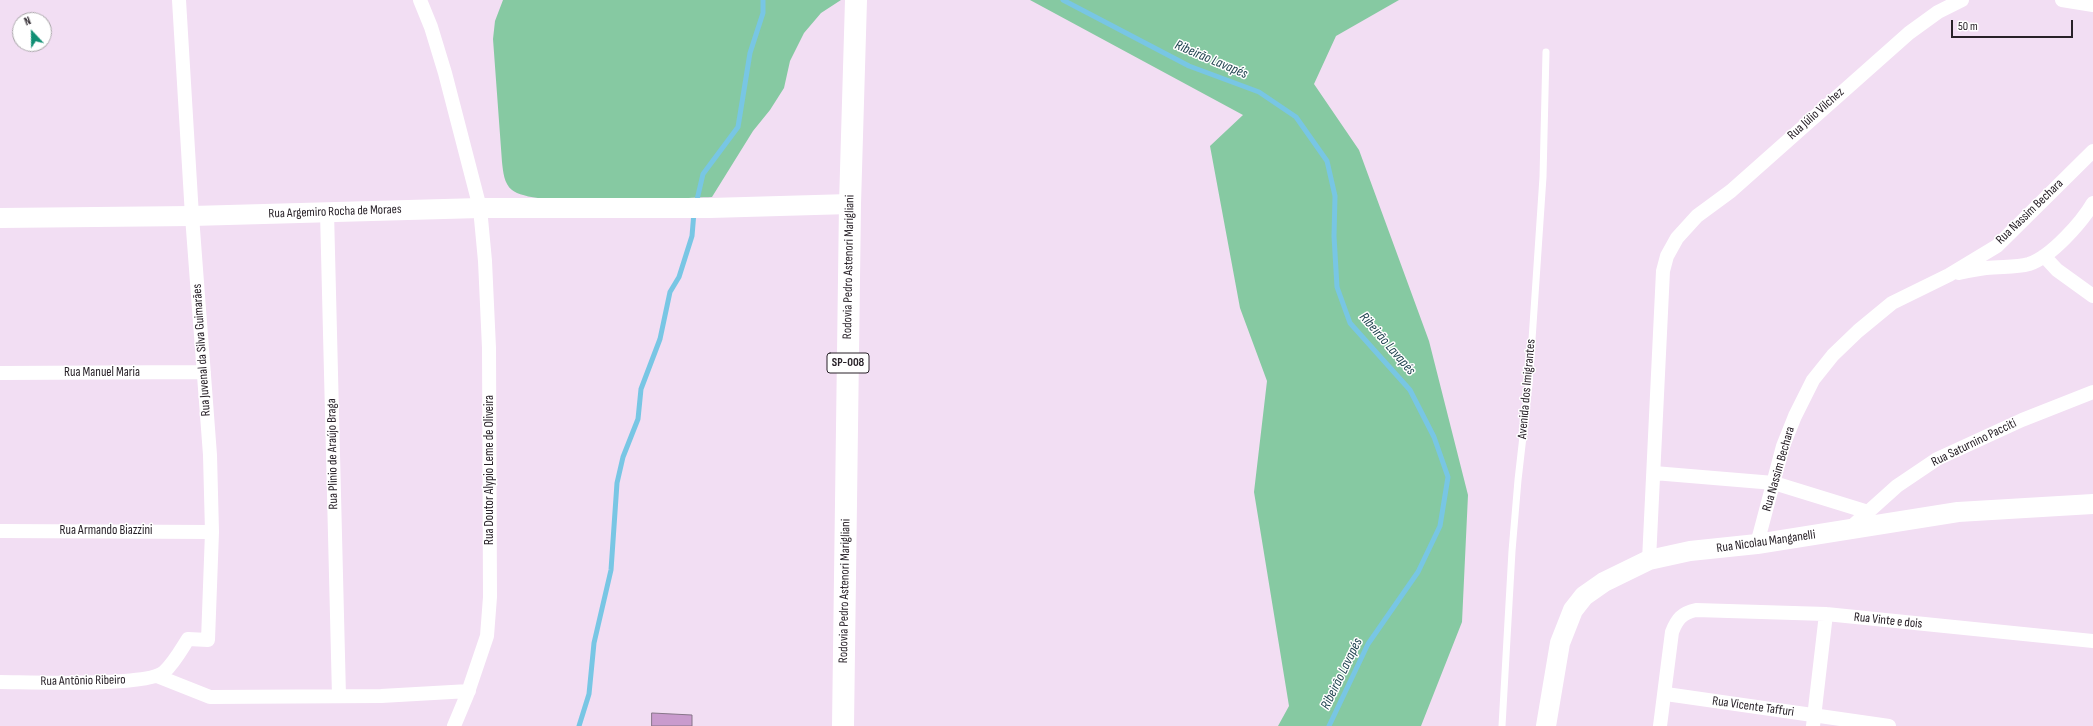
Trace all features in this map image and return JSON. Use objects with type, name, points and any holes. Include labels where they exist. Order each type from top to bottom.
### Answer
[{"type":"main road","name":"Rodovia Pedro Astenori Marigliani","points":[[843,726],[850,204],[856,0]]},
{"type":"street","name":"Rua Juvenal da Silva Guimarães","points":[[161,674],[188,639],[208,640],[212,532],[210,455],[192,216],[179,0]]},
{"type":"street","name":"Rua Doutor Alypio Leme de Oliveira","points":[[420,0],[431,27],[445,73],[480,208],[485,261],[489,348],[490,598],[488,636],[469,691],[454,726]]},
{"type":"street","name":"Rua Júlio Vilchez","points":[[1649,560],[1663,270],[1667,256],[1677,238],[1698,216],[1731,191],[1909,33],[1938,12],[1962,0]]},
{"type":"street","points":[[2062,0],[2093,5]]},
{"type":"street","name":"Rua Nassim Bechara","points":[[1757,544],[1774,483],[1782,446],[1794,416],[1813,380],[1833,355],[1858,331],[1892,303],[1949,275],[1997,246],[2091,156]]},
{"type":"street","name":"Rua Nassim Bechara","points":[[1949,275],[1987,267],[2021,266],[2031,263],[2044,256],[2086,215],[2093,203]]},
{"type":"street","name":"Rua Argemiro Rocha de Moraes","points":[[0,218],[192,216],[480,208],[710,208],[850,204]]},
{"type":"street","name":"Rua Plinio de Araújo Braga","points":[[327,212],[339,696]]},
{"type":"street","points":[[1987,267],[1997,246]]},
{"type":"street","points":[[2044,256],[2057,270],[2093,296]]},
{"type":"street","name":"Rua Manuel Maria","points":[[0,373],[204,372]]},
{"type":"street","name":"Rua Saturnino Pacciti","points":[[1848,530],[1897,486],[1937,459],[2022,420],[2093,392]]},
{"type":"street","points":[[1654,473],[1774,483],[1868,512]]},
{"type":"street","name":"Rua Nicolau Manganelli","points":[[1546,726],[1560,643],[1573,610],[1584,596],[1604,582],[1649,560],[1690,551],[1757,544],[1958,512],[2093,504]]},
{"type":"street","name":"Rua Armando Biazzini","points":[[0,531],[212,532]]},
{"type":"street","name":"Rua Vinte e dois","points":[[1666,694],[1672,632],[1683,614],[1696,610],[1826,614],[2093,641]]},
{"type":"street","points":[[1814,721],[1826,614]]},
{"type":"street","points":[[161,674],[210,697],[339,696],[469,691]]},
{"type":"street","name":"Rua Antônio Ribeiro","points":[[0,682],[120,681],[161,674]]},
{"type":"street","points":[[1660,726],[1666,694]]},
{"type":"street","name":"Rua Vicente Taffuri","points":[[1666,694],[1814,721],[1889,726]]},
{"type":"lane","name":"Avenida dos Imigrantes","points":[[1502,726],[1512,551],[1518,480],[1530,384],[1543,177],[1546,52]]},
{"type":"green space","points":[[503,0],[841,0],[821,13],[804,33],[790,61],[784,88],[770,110],[753,131],[712,197],[576,201],[526,196],[512,190],[504,177],[493,39],[495,21]]},
{"type":"green space","points":[[1030,0],[1399,0],[1336,36],[1314,84],[1359,150],[1429,341],[1468,495],[1462,622],[1421,726],[1278,726],[1289,706],[1254,492],[1267,381],[1240,308],[1210,146],[1243,115]]},
{"type":"building","points":[[652,713],[692,715],[692,726],[652,726]]},
{"type":"waterway","points":[[696,204],[703,174],[738,127],[750,53],[763,13],[763,0]]},
{"type":"waterway","name":"Ribeirão Lavapés","points":[[1063,0],[1189,66],[1259,92],[1296,117],[1327,161],[1335,196],[1334,236],[1337,287],[1350,323],[1410,390],[1434,437],[1448,477],[1440,526],[1418,572],[1368,644],[1329,726]]},
{"type":"waterway","points":[[579,726],[589,694],[594,643],[611,570],[617,483],[623,457],[638,419],[641,389],[660,339],[670,292],[679,277],[692,236],[694,212]]}]
